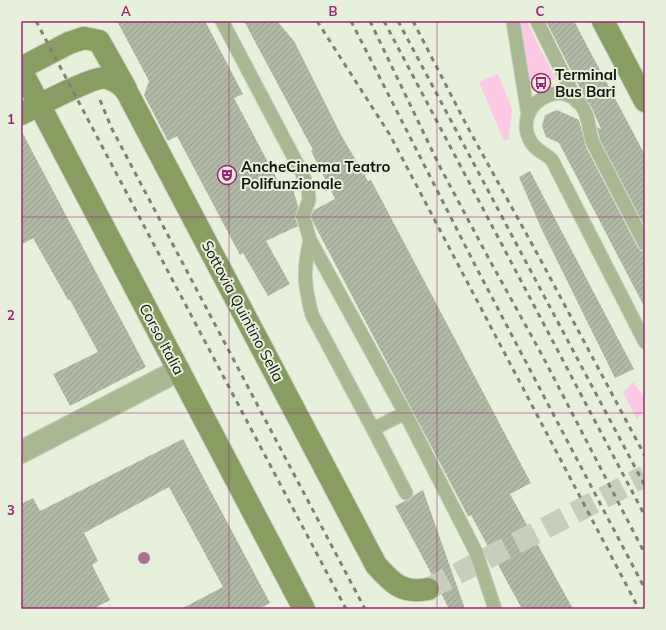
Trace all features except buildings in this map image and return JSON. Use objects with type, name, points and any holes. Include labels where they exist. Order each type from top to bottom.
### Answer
[{"type":"street","points":[[603,21],[645,101]]},
{"type":"street","points":[[21,69],[69,43],[84,38],[99,41],[127,92]]},
{"type":"street","name":"Corso Italia","points":[[21,69],[30,110],[179,370],[304,609]]},
{"type":"street","name":"Sottovia Quintino Sella","points":[[30,110],[90,81],[106,77],[120,83],[127,92],[376,565],[396,585],[417,591],[428,589]]},
{"type":"street","points":[[21,452],[179,370]]},
{"type":"lane","points":[[222,21],[302,173],[308,188],[309,200],[303,216],[310,240],[404,413],[476,552],[495,609]]},
{"type":"lane","points":[[513,21],[528,115]]},
{"type":"lane","points":[[537,21],[578,102]]},
{"type":"lane","points":[[645,244],[593,143],[586,114],[582,106],[564,94],[553,94],[542,98],[532,106],[528,115],[526,124],[527,134],[531,143],[538,151],[546,154],[552,160],[645,342]]},
{"type":"lane","points":[[310,240],[305,268],[307,296],[312,315],[406,493]]},
{"type":"lane","points":[[373,429],[404,413]]},
{"type":"shaded area","points":[[519,21],[527,21],[556,79],[540,84],[530,90]]},
{"type":"shaded area","points":[[498,74],[512,109],[509,139],[504,141],[479,82]]},
{"type":"shaded area","points":[[633,382],[645,398],[645,408],[637,419],[623,393]]},
{"type":"tunnel","points":[[428,589],[645,476]]},
{"type":"railway","points":[[36,21],[346,609]]},
{"type":"railway","points":[[317,21],[390,135],[639,609]]},
{"type":"railway","points":[[351,21],[475,265],[645,589]]},
{"type":"railway","points":[[370,21],[439,165],[542,355],[645,554]]},
{"type":"railway","points":[[384,21],[645,516]]},
{"type":"railway","points":[[398,21],[645,486]]},
{"type":"railway","points":[[413,21],[467,126],[538,255],[645,456]]},
{"type":"railway","points":[[100,100],[112,129],[365,609]]},
{"type":"place","name":"Terminal Bus Bari","points":[[541,83]]},
{"type":"place","name":"AncheCinema Teatro Polifunzionale","points":[[227,175]]}]
